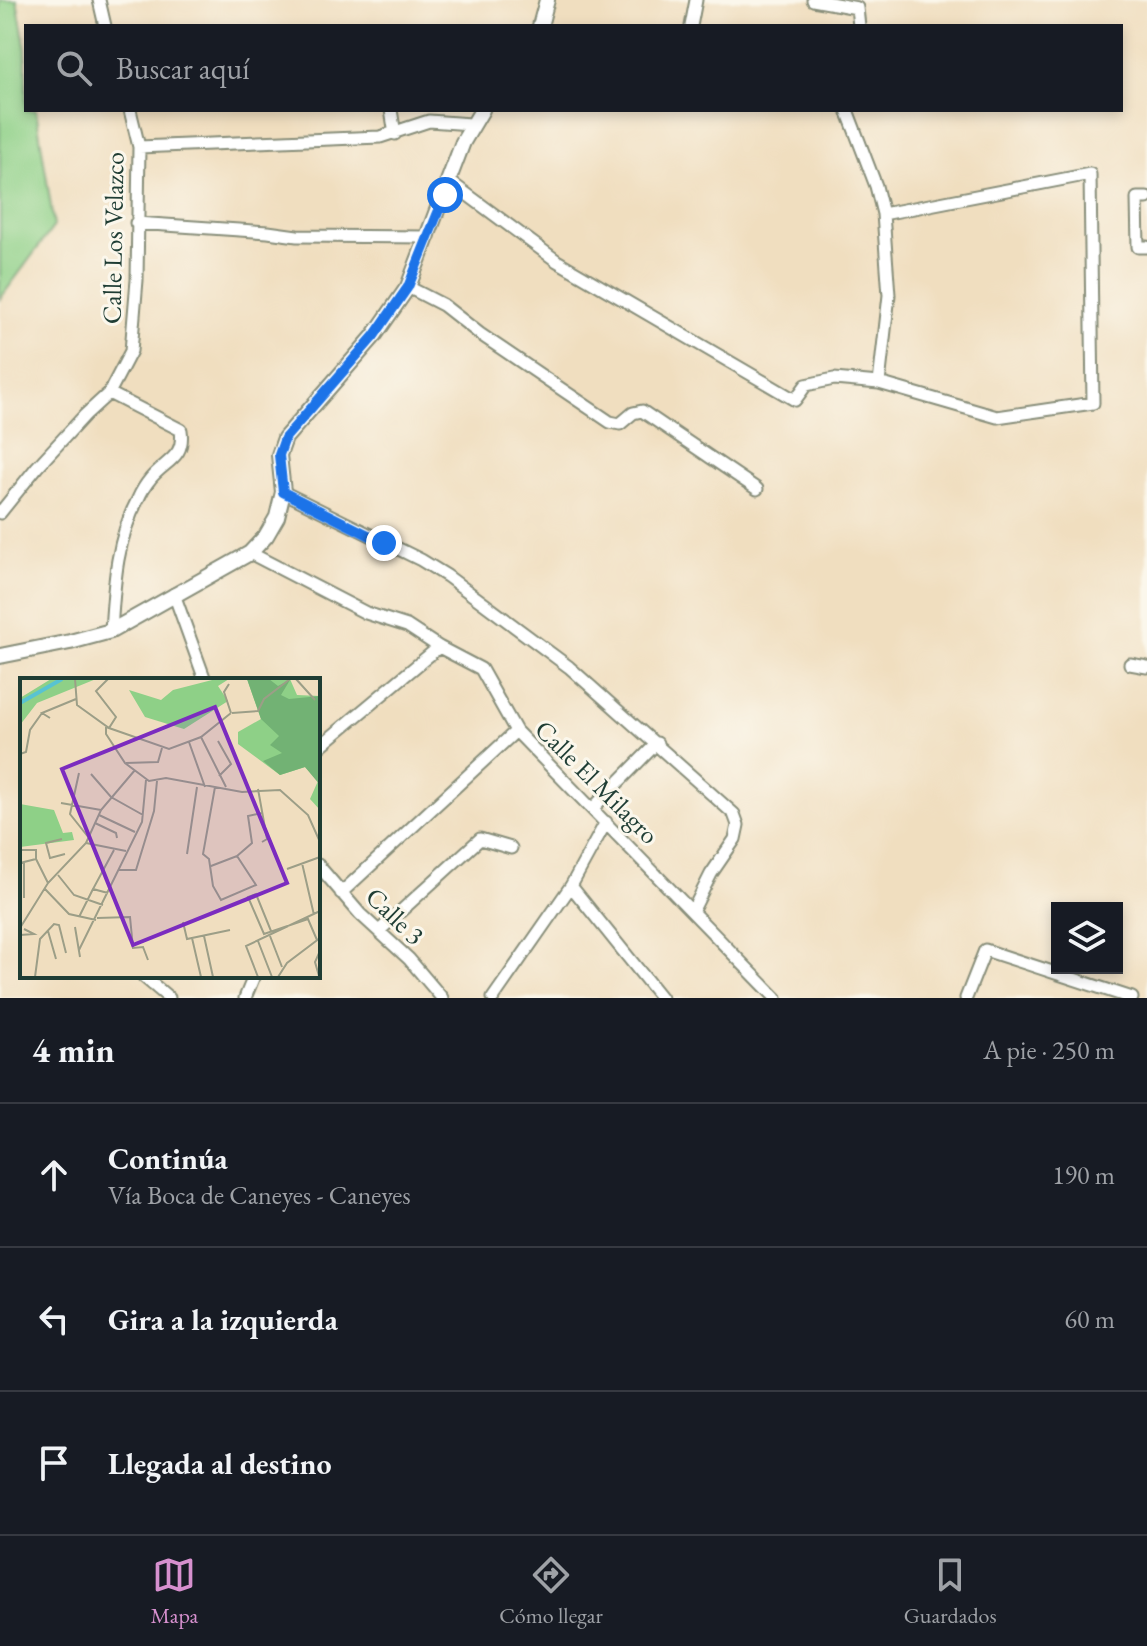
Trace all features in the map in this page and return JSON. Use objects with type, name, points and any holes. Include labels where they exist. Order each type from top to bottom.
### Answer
[{"type":"street","points":[[99,0],[105,24]]},
{"type":"street","points":[[541,24],[547,0]]},
{"type":"street","points":[[691,24],[696,0]]},
{"type":"street","points":[[813,0],[857,8],[859,24]]},
{"type":"street","name":"Calle Los Velazco","points":[[0,513],[56,446],[109,393],[131,351],[137,280],[139,147],[130,112]]},
{"type":"street","points":[[391,112],[395,134]]},
{"type":"street","points":[[0,656],[111,631],[250,553],[271,526],[283,492],[279,455],[285,438],[374,336],[408,287],[471,124],[480,112]]},
{"type":"street","points":[[848,112],[876,186],[883,214],[889,295],[879,383]]},
{"type":"street","points":[[139,147],[304,142],[395,134],[429,121],[471,124]]},
{"type":"street","points":[[449,181],[557,261],[795,400],[806,385],[834,379],[879,383],[997,417],[1093,403],[1090,174],[883,214]]},
{"type":"street","points":[[1147,198],[1137,198],[1138,247],[1147,247]]},
{"type":"street","points":[[136,223],[297,236],[429,237]]},
{"type":"street","points":[[408,287],[443,305],[480,334],[610,422],[620,424],[633,413],[642,411],[757,489]]},
{"type":"street","points":[[109,393],[181,430],[183,443],[172,461],[150,478],[125,528],[114,584],[111,631]]},
{"type":"street","points":[[283,492],[447,576],[569,667],[717,796],[738,821],[735,839],[711,874],[693,910]]},
{"type":"street","name":"Calle El Milagro","points":[[250,553],[366,613],[407,626],[481,669],[516,731],[776,998]]},
{"type":"street","points":[[174,594],[204,678]]},
{"type":"street","points":[[320,746],[439,647]]},
{"type":"street","points":[[1130,664],[1147,667]]},
{"type":"street","points":[[341,893],[516,731]]},
{"type":"street","points":[[592,809],[657,743]]},
{"type":"street","points":[[493,998],[571,886],[606,822]]},
{"type":"street","points":[[379,931],[480,839],[511,848]]},
{"type":"street","name":"Calle 3","points":[[320,869],[409,959],[442,998]]},
{"type":"street","points":[[571,886],[661,998]]},
{"type":"street","points":[[966,998],[985,950],[1132,998]]},
{"type":"street","points":[[145,978],[169,998]]},
{"type":"street","points":[[245,998],[253,978]]},
{"type":"green space","points":[[0,0],[17,0],[24,39],[24,112],[36,112],[54,226],[0,299]]},
{"type":"route","points":[[384,543],[283,492],[279,455],[285,438],[374,336],[408,287],[445,195]]}]
